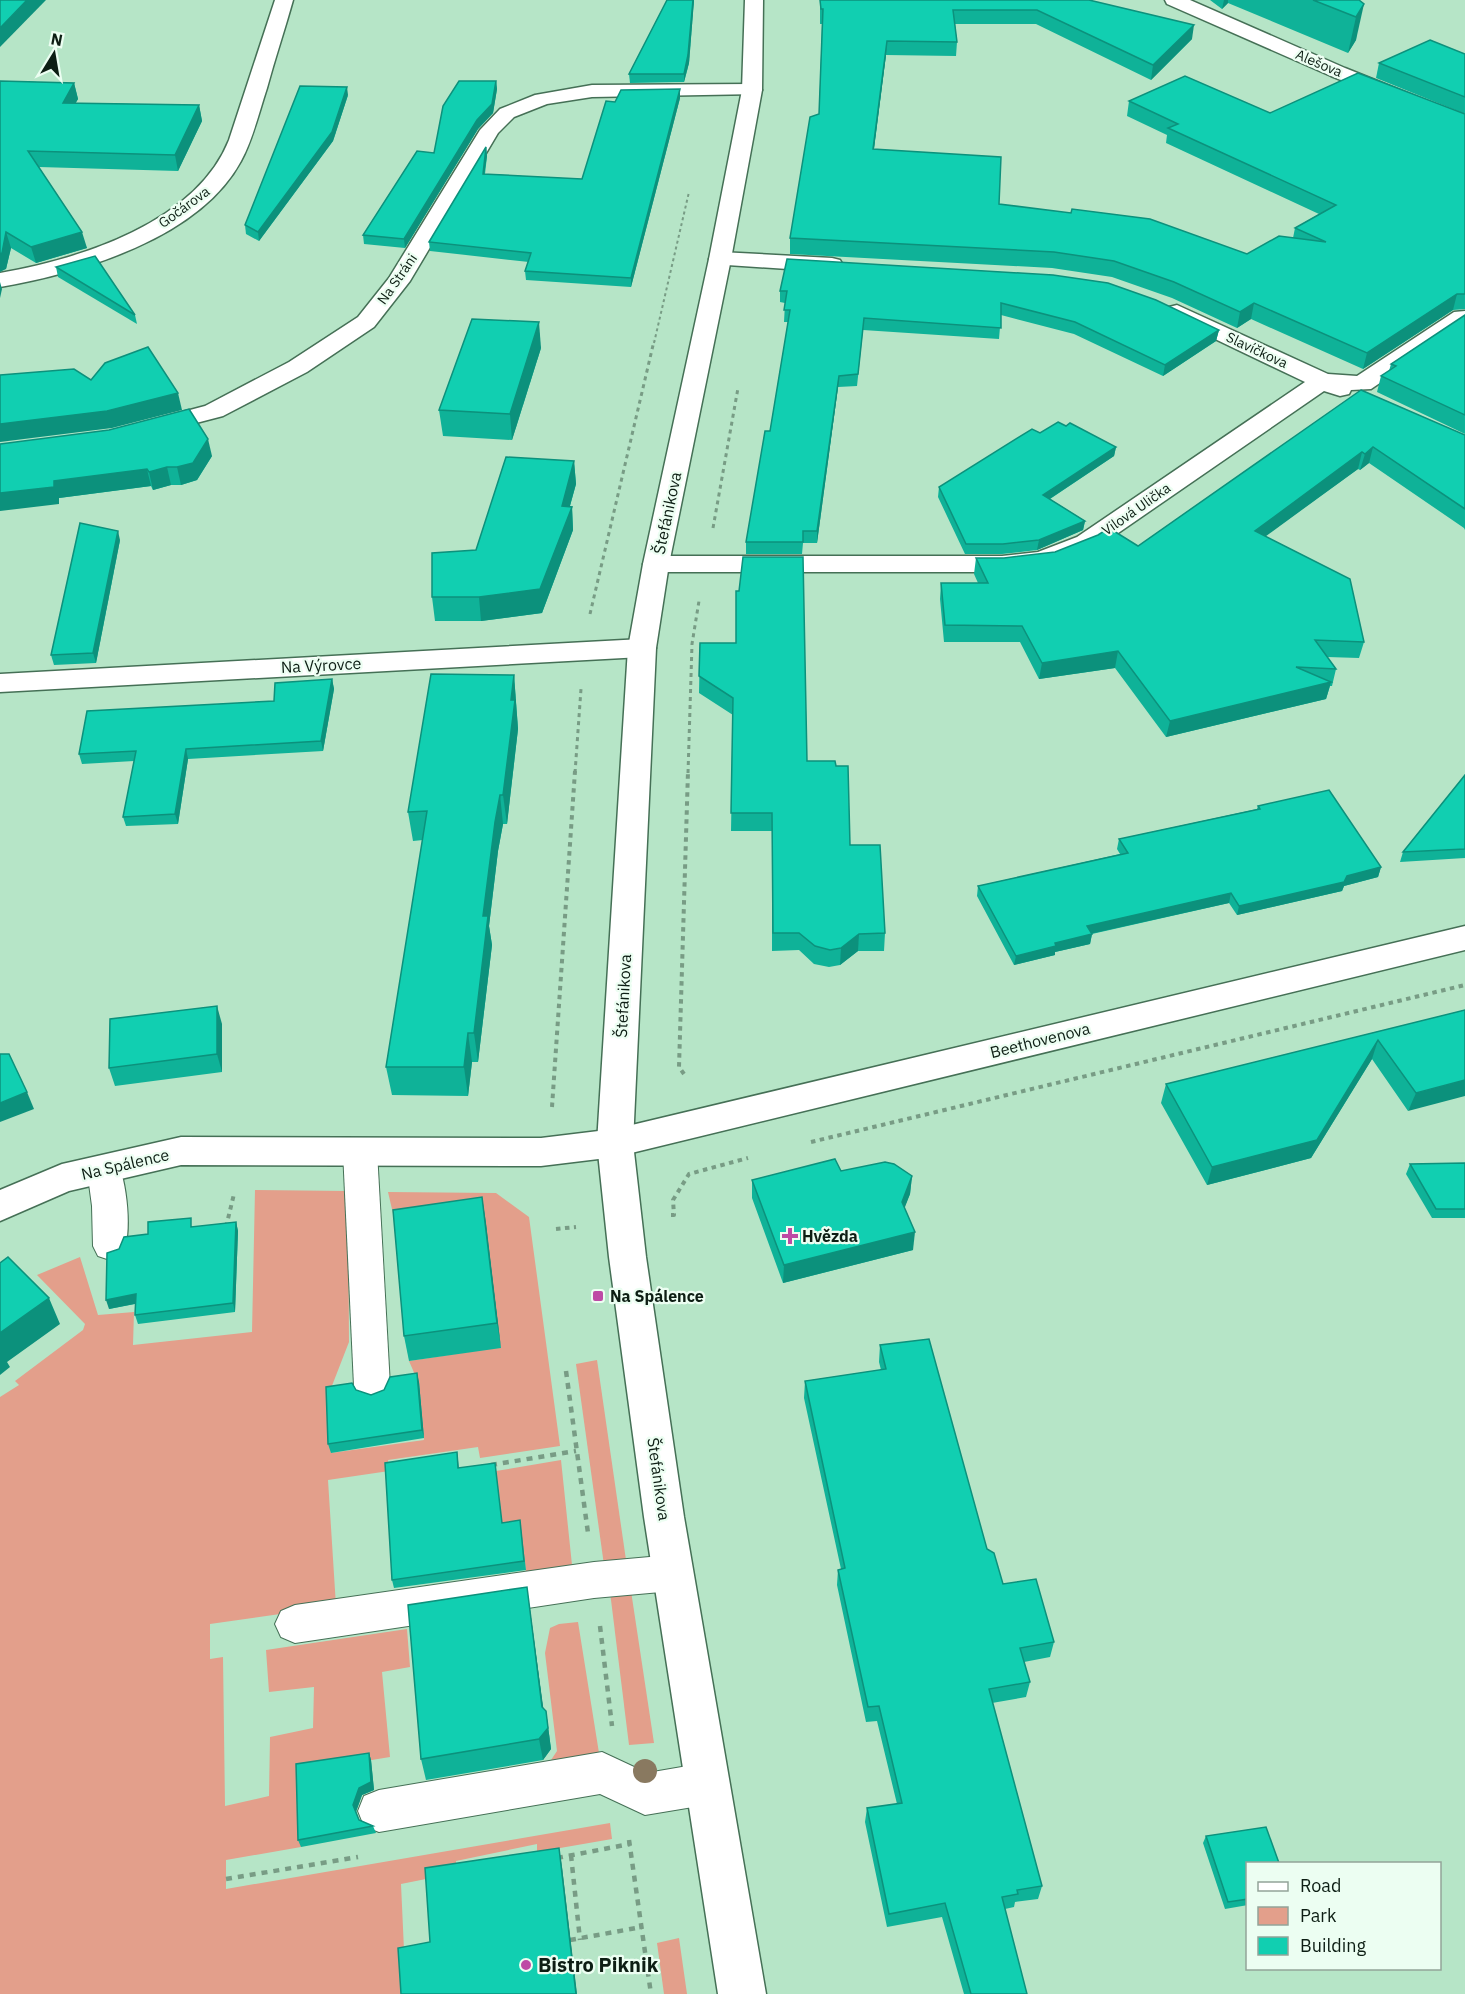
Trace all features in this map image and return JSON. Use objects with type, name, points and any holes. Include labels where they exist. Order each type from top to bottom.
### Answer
[{"type":"street","name":"Gočárova","points":[[0,280],[18,278],[88,259],[153,229],[195,202],[215,184],[229,163],[241,136],[284,0]]},
{"type":"street","name":"Štefánikova","points":[[742,1994],[705,1784],[672,1573],[622,1222],[615,1143],[642,648],[656,564],[720,259],[752,90],[754,0]]},
{"type":"street","name":"Alešova","points":[[1174,0],[1338,72],[1465,123]]},
{"type":"street","name":"Na Stráni","points":[[124,434],[214,411],[298,368],[366,322],[399,281],[490,130],[507,113],[542,99],[592,91],[752,90]]},
{"type":"street","points":[[720,259],[853,266]]},
{"type":"street","name":"Slavíčkova","points":[[1152,301],[1373,404]]},
{"type":"street","points":[[1322,381],[1362,384],[1462,316]]},
{"type":"street","name":"Vilová Ulička","points":[[656,564],[1002,564],[1043,560],[1086,543],[1322,381]]},
{"type":"street","name":"Na Výrovce","points":[[0,682],[642,648]]},
{"type":"street","name":"Beethovenova","points":[[615,1143],[1465,938]]},
{"type":"street","name":"Na Spálence","points":[[0,1206],[62,1178],[181,1151],[541,1152],[615,1143]]},
{"type":"lane","points":[[360,1151],[372,1386]]},
{"type":"lane","points":[[104,1169],[109,1206],[110,1246]]},
{"type":"lane","points":[[295,1624],[594,1580],[672,1573]]},
{"type":"lane","points":[[379,1812],[602,1773],[645,1794],[705,1784]]},
{"type":"path","points":[[588,623],[692,182]]},
{"type":"path","points":[[712,537],[739,377]]},
{"type":"path","points":[[684,1074],[679,1067],[692,656],[701,590]]},
{"type":"path","points":[[552,1108],[581,685]]},
{"type":"path","points":[[808,1143],[1465,985]]},
{"type":"path","points":[[667,1216],[674,1215],[673,1200],[689,1174],[756,1155]]},
{"type":"path","points":[[219,1230],[226,1229],[235,1190]]},
{"type":"path","points":[[556,1229],[585,1226]]},
{"type":"path","points":[[488,1465],[576,1451]]},
{"type":"path","points":[[628,1833],[651,1994]]},
{"type":"path","points":[[548,1859],[630,1844]]},
{"type":"path","points":[[571,1855],[580,1940]]},
{"type":"path","points":[[570,1940],[642,1927]]},
{"type":"green space","points":[[255,1190],[348,1191],[349,1342],[328,1396],[331,1453],[424,1440],[419,1384],[409,1361],[501,1347],[398,1235],[388,1192],[496,1193],[529,1217],[560,1446],[480,1458],[478,1447],[388,1460],[389,1471],[328,1480],[336,1606],[210,1624],[210,1659],[223,1657],[225,1806],[269,1796],[270,1737],[313,1728],[314,1687],[269,1692],[266,1650],[407,1629],[410,1667],[382,1672],[390,1757],[299,1772],[301,1847],[226,1860],[226,1889],[610,1823],[612,1839],[537,1852],[537,1844],[456,1861],[456,1873],[401,1884],[406,1994],[0,1994],[0,1397],[19,1385],[15,1381],[83,1330],[85,1324],[37,1275],[80,1257],[98,1315],[134,1312],[133,1345],[252,1332]]},
{"type":"green space","points":[[597,1360],[626,1560],[604,1565],[576,1364]]},
{"type":"green space","points":[[561,1460],[572,1565],[526,1572],[521,1529],[503,1532],[496,1471]]},
{"type":"green space","points":[[631,1591],[654,1743],[629,1745],[610,1592]]},
{"type":"green space","points":[[578,1622],[599,1753],[551,1760],[557,1751],[545,1653],[550,1628],[559,1624]]},
{"type":"green space","points":[[679,1938],[687,1994],[664,1994],[657,1943]]},
{"type":"building","points":[[0,0],[27,0],[0,28]]},
{"type":"building","points":[[667,0],[693,0],[684,74],[629,74]]},
{"type":"building","points":[[820,0],[1089,0],[1194,25],[1153,65],[1037,10],[953,10],[957,42],[887,41],[873,149],[1001,157],[999,204],[1071,213],[1072,209],[1150,219],[1247,254],[1279,236],[1326,242],[1295,228],[1336,205],[1168,128],[1178,124],[1129,101],[1185,76],[1270,113],[1358,73],[1465,114],[1465,294],[1457,294],[1367,353],[1254,303],[1240,312],[1174,282],[1114,261],[1054,252],[790,238],[810,117],[819,114],[823,9],[821,9]]},
{"type":"building","points":[[1313,0],[1359,0],[1364,4],[1356,17]]},
{"type":"building","points":[[1430,40],[1465,54],[1465,97],[1379,63]]},
{"type":"building","points":[[0,81],[74,83],[63,103],[199,105],[175,155],[28,151],[82,232],[31,247],[6,232],[0,254]]},
{"type":"building","points":[[459,81],[496,81],[492,104],[477,120],[404,239],[363,235],[417,151],[434,153],[443,106]]},
{"type":"building","points":[[300,86],[347,87],[332,132],[258,232],[245,225]]},
{"type":"building","points":[[680,89],[631,278],[525,271],[531,253],[429,242],[486,147],[483,174],[582,179],[606,101],[615,102],[621,90]]},
{"type":"building","points":[[95,256],[135,315],[56,267]]},
{"type":"building","points":[[787,259],[1053,275],[1108,283],[1156,300],[1219,330],[1165,365],[1075,322],[1001,303],[1001,328],[864,318],[858,374],[839,376],[817,531],[803,531],[803,542],[746,542],[765,431],[770,431],[790,310],[784,310],[787,291],[780,291]]},
{"type":"building","points":[[1465,315],[1465,415],[1381,376],[1396,366],[1391,364]]},
{"type":"building","points":[[472,319],[539,322],[510,414],[439,410]]},
{"type":"building","points":[[148,347],[178,393],[107,411],[0,424],[0,375],[74,369],[91,380],[105,363]]},
{"type":"building","points":[[1361,390],[1465,435],[1465,509],[1373,447],[1365,454],[1362,452],[1255,531],[1350,579],[1364,642],[1315,640],[1336,669],[1296,667],[1331,682],[1170,721],[1118,651],[1042,663],[1022,626],[945,625],[941,583],[988,583],[976,558],[1004,558],[1055,552],[1098,535],[1109,528],[1138,546]]},
{"type":"building","points":[[189,409],[208,439],[193,463],[149,472],[147,469],[54,481],[54,487],[0,493],[0,444],[109,430]]},
{"type":"building","points":[[1058,422],[1066,426],[1070,423],[1116,447],[1043,495],[1085,521],[1039,540],[1003,544],[966,544],[939,487],[1032,429],[1040,433]]},
{"type":"building","points":[[506,457],[574,461],[562,506],[572,507],[540,589],[479,597],[432,597],[432,553],[476,550]]},
{"type":"building","points":[[80,523],[118,531],[93,653],[51,655]]},
{"type":"building","points":[[743,557],[803,557],[807,761],[835,761],[836,766],[848,766],[850,845],[880,845],[885,933],[859,934],[841,948],[830,950],[815,946],[799,933],[773,933],[772,813],[731,813],[733,698],[699,676],[700,643],[736,643],[736,591],[739,591]]},
{"type":"building","points":[[431,674],[514,675],[511,700],[515,700],[503,795],[500,795],[495,822],[483,916],[488,916],[474,1033],[468,1033],[464,1067],[386,1067],[427,811],[408,812]]},
{"type":"building","points":[[332,679],[321,741],[186,749],[175,814],[123,817],[136,751],[79,754],[87,711],[274,701],[275,683]]},
{"type":"building","points":[[1465,775],[1465,849],[1403,852]]},
{"type":"building","points":[[1329,790],[1381,867],[1347,876],[1344,882],[1239,906],[1231,893],[1087,926],[1092,934],[1016,956],[978,886],[1128,853],[1119,839],[1260,809],[1258,806]]},
{"type":"building","points":[[217,1006],[217,1054],[109,1068],[110,1019]]},
{"type":"building","points":[[1465,1010],[1465,1080],[1416,1093],[1378,1040],[1317,1140],[1212,1167],[1166,1084]]},
{"type":"building","points":[[0,1054],[9,1054],[27,1092],[0,1103]]},
{"type":"building","points":[[835,1159],[841,1171],[885,1162],[894,1164],[912,1176],[902,1202],[915,1232],[784,1265],[752,1180]]},
{"type":"building","points":[[1465,1163],[1465,1209],[1436,1209],[1410,1164]]},
{"type":"building","points":[[482,1197],[497,1323],[404,1336],[393,1210]]},
{"type":"building","points":[[191,1218],[191,1227],[236,1222],[233,1303],[135,1315],[136,1294],[106,1300],[107,1253],[119,1249],[124,1237],[148,1234],[148,1222]]},
{"type":"building","points":[[8,1257],[49,1298],[0,1333],[0,1263]]},
{"type":"building","points":[[929,1339],[987,1549],[994,1553],[1003,1584],[1036,1579],[1054,1642],[1020,1648],[1030,1682],[989,1689],[1042,1886],[1017,1890],[1018,1894],[1002,1897],[1027,1994],[971,1994],[945,1903],[889,1914],[867,1808],[902,1803],[879,1706],[868,1707],[838,1570],[845,1568],[805,1381],[886,1369],[880,1345]]},
{"type":"building","points":[[417,1373],[422,1430],[328,1444],[326,1387],[352,1383],[356,1390],[371,1395],[384,1390],[390,1377]]},
{"type":"building","points":[[457,1452],[458,1468],[495,1463],[502,1523],[520,1520],[524,1561],[392,1580],[385,1463]]},
{"type":"building","points":[[527,1587],[542,1707],[546,1711],[548,1728],[539,1739],[421,1759],[408,1605]]},
{"type":"building","points":[[369,1753],[371,1782],[359,1788],[353,1805],[359,1820],[373,1826],[298,1840],[296,1764]]},
{"type":"building","points":[[1266,1827],[1279,1862],[1246,1862],[1246,1899],[1228,1902],[1206,1836]]},
{"type":"building","points":[[559,1848],[576,1994],[401,1994],[398,1948],[430,1942],[425,1868]]},
{"type":"place","name":"Hvězda","points":[[790,1236]]},
{"type":"place","name":"Na Spálence","points":[[598,1296]]},
{"type":"place","name":"Bistro Piknik","points":[[526,1965]]}]
